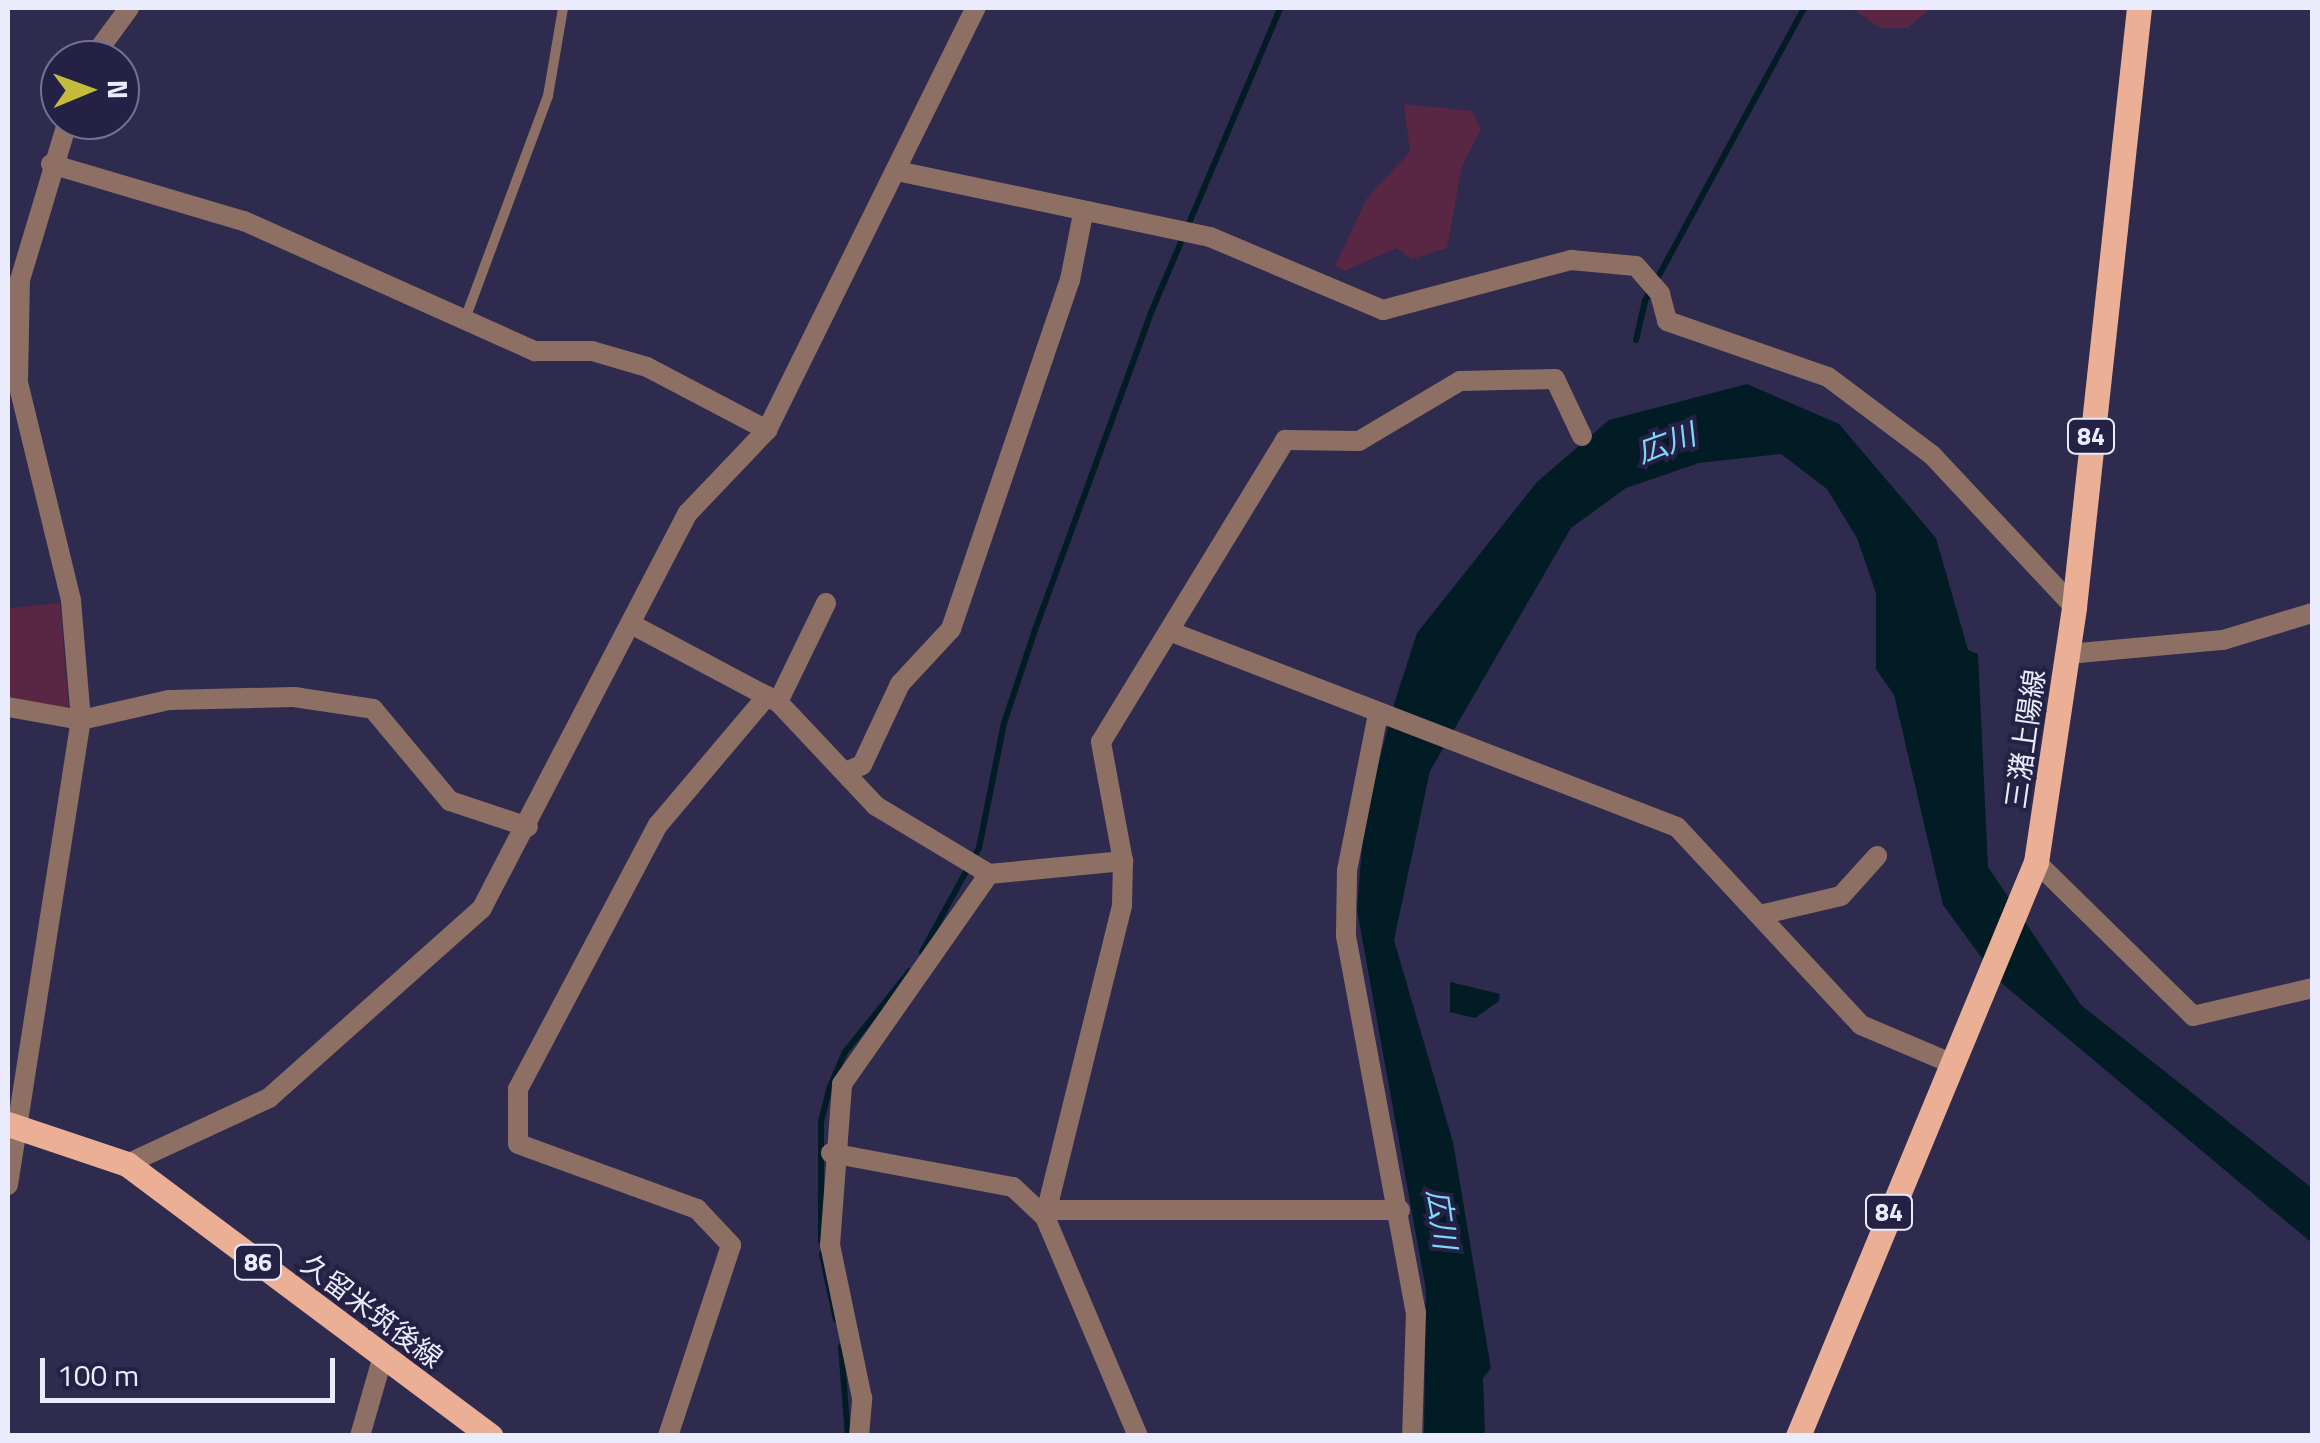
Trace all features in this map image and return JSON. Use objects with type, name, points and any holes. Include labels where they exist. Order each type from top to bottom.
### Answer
[{"type":"main road","name":"三潴上陽線","points":[[1798,1436],[2032,873],[2074,607],[2140,8]]},
{"type":"main road","name":"久留米筑後線","points":[[13,1125],[126,1164],[490,1436]]},
{"type":"street","points":[[106,40],[129,8]]},
{"type":"street","points":[[126,1164],[269,1098],[482,908],[528,827],[688,513],[767,430],[976,8]]},
{"type":"street","points":[[8,1186],[13,1125],[81,720],[71,600],[18,382],[20,280],[60,140]]},
{"type":"street","points":[[51,164],[244,221],[535,352],[592,351],[647,366],[767,430]]},
{"type":"street","points":[[898,171],[1083,214],[1210,236],[1383,310],[1571,260],[1636,266],[1660,294],[1667,321],[1828,376],[1932,455],[2074,607]]},
{"type":"street","points":[[845,772],[862,765],[900,684],[951,628],[1070,280],[1083,214]]},
{"type":"street","points":[[1046,1214],[1122,906],[1124,861],[1102,742],[1238,511],[1297,434],[1348,443],[1460,380],[1556,379],[1582,436]]},
{"type":"street","points":[[668,1436],[731,1245],[697,1209],[518,1144],[518,1090],[658,825],[773,699],[826,603]]},
{"type":"street","points":[[2068,654],[2222,640],[2312,613]]},
{"type":"street","points":[[631,624],[773,699],[876,806],[990,874],[1124,861]]},
{"type":"street","points":[[1169,631],[1382,716],[1677,826],[1861,1025],[1953,1064]]},
{"type":"street","points":[[8,707],[81,720],[169,700],[294,697],[372,710],[450,801],[528,827]]},
{"type":"street","points":[[1382,716],[1347,870],[1346,936],[1416,1312],[1412,1436]]},
{"type":"street","points":[[1760,915],[1841,896],[1877,856]]},
{"type":"street","points":[[2032,873],[2193,1016],[2312,988]]},
{"type":"street","points":[[859,1436],[862,1398],[830,1245],[831,1153],[842,1084],[872,1031],[990,874]]},
{"type":"street","points":[[831,1153],[994,1179],[1046,1214],[1138,1436]]},
{"type":"street","points":[[1046,1214],[1400,1210]]},
{"type":"street","points":[[360,1436],[382,1356]]},
{"type":"lane","points":[[465,319],[548,96],[563,8]]},
{"type":"shaded area","points":[[1852,8],[1931,8],[1908,28],[1880,28]]},
{"type":"shaded area","points":[[1404,104],[1472,111],[1481,129],[1462,166],[1447,248],[1412,259],[1396,248],[1344,271],[1335,266],[1367,198],[1410,152]]},
{"type":"shaded area","points":[[60,603],[69,711],[8,702],[8,608]]},
{"type":"water","name":"広川","points":[[1747,384],[1839,424],[1936,538],[1968,650],[1978,654],[1988,867],[2081,1005],[2312,1188],[2312,1243],[1998,980],[1943,905],[1894,695],[1876,669],[1876,593],[1857,538],[1827,489],[1781,454],[1699,463],[1626,488],[1571,528],[1430,771],[1394,940],[1453,1142],[1491,1368],[1483,1378],[1485,1435],[1424,1435],[1426,1290],[1357,910],[1364,822],[1393,707],[1417,633],[1537,482],[1609,420]]},
{"type":"water","points":[[1450,982],[1500,994],[1499,1001],[1475,1018],[1450,1012]]},
{"type":"waterway","points":[[922,952],[979,848],[1004,723],[1035,630],[1150,315],[1280,8]]},
{"type":"waterway","points":[[1636,340],[1645,301],[1804,8]]},
{"type":"waterway","points":[[821,1241],[821,1122],[830,1087],[845,1052],[910,971]]},
{"type":"waterway","points":[[822,1254],[836,1320]]},
{"type":"waterway","points":[[841,1347],[848,1436]]}]
